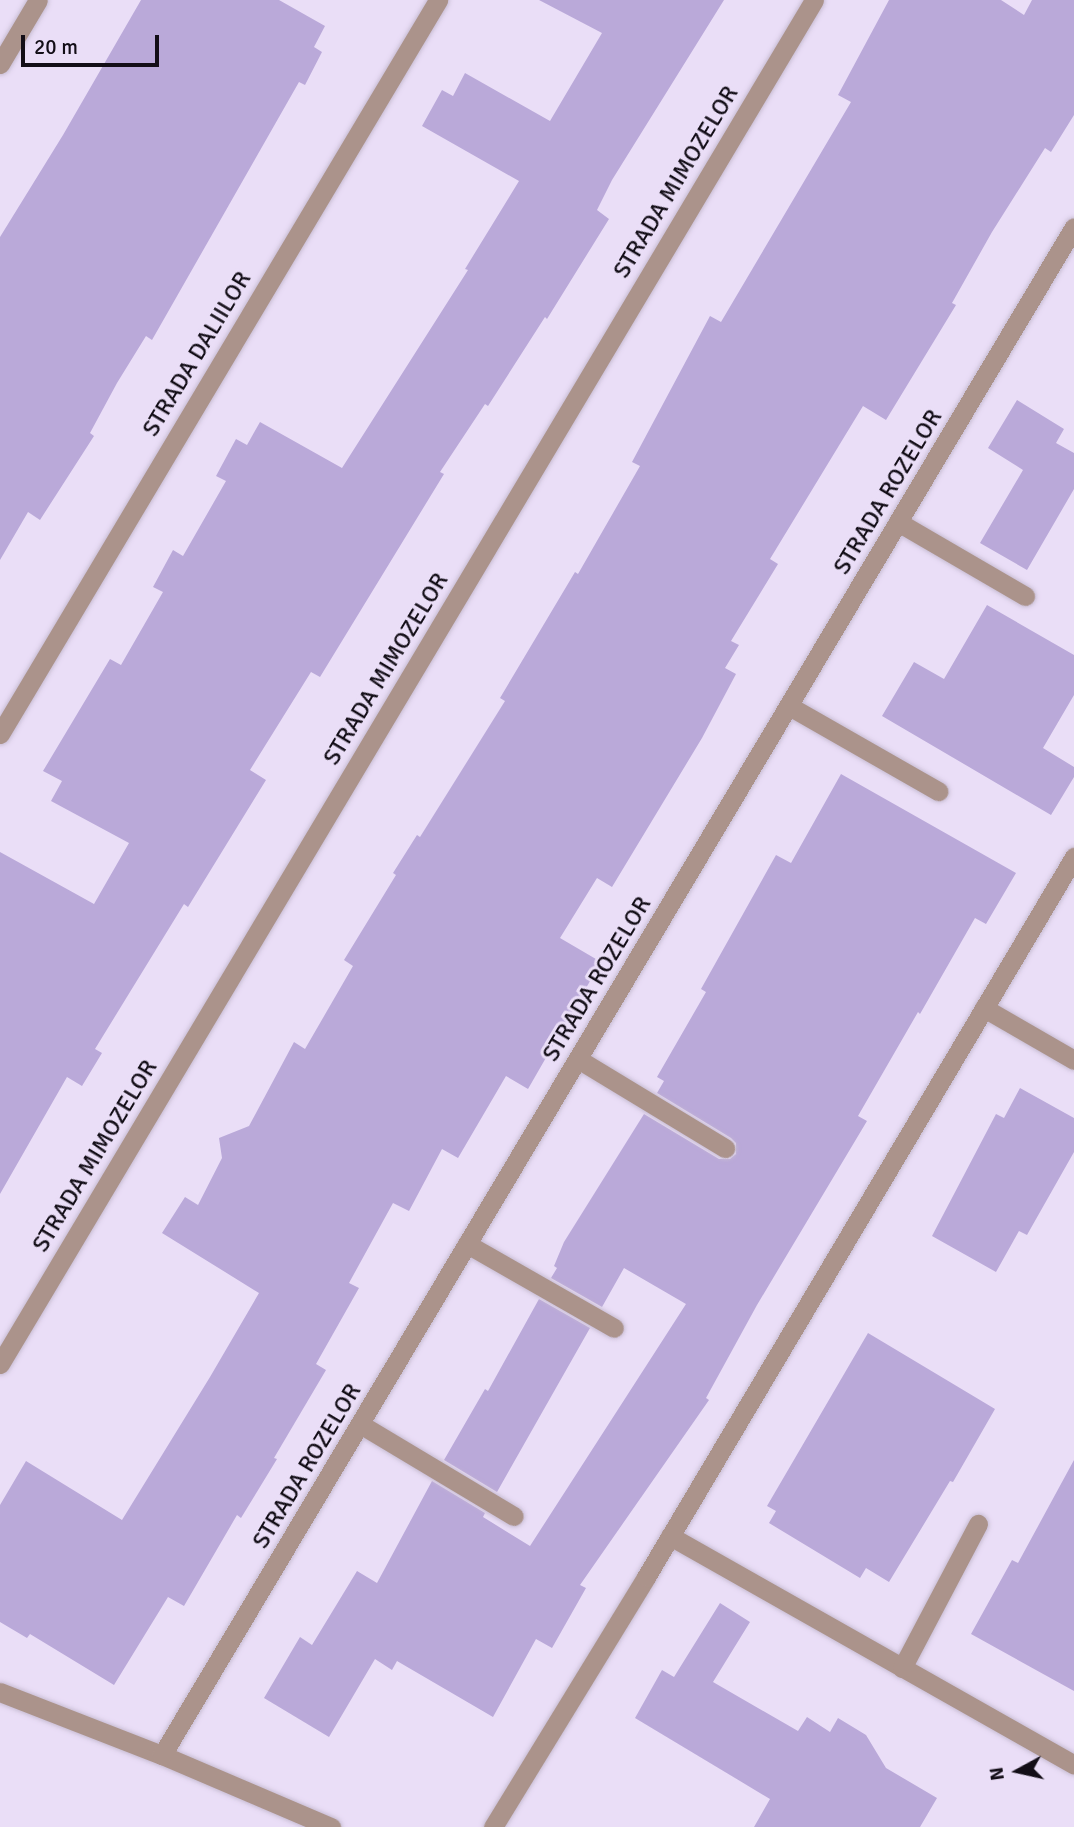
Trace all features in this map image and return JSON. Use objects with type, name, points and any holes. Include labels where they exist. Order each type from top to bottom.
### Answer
[{"type":"street","points":[[0,64],[38,0]]},
{"type":"street","name":"STRADA DALIILOR","points":[[0,734],[438,0]]},
{"type":"street","name":"STRADA MIMOZELOR","points":[[0,1363],[814,0]]},
{"type":"street","name":"STRADA ROZELOR","points":[[162,1755],[1074,227]]},
{"type":"street","points":[[898,522],[1025,596]]},
{"type":"street","points":[[789,706],[938,791]]},
{"type":"street","points":[[493,1827],[670,1536],[1074,857]]},
{"type":"street","points":[[984,1008],[1074,1060]]},
{"type":"street","points":[[578,1059],[725,1148]]},
{"type":"street","points":[[467,1244],[614,1328]]},
{"type":"street","points":[[360,1424],[514,1516]]},
{"type":"street","points":[[902,1668],[978,1524]]},
{"type":"street","points":[[670,1536],[1074,1765]]},
{"type":"street","points":[[0,1692],[162,1755],[331,1827]]},
{"type":"building","points":[[141,0],[279,0],[325,26],[314,47],[322,52],[305,85],[299,82],[152,340],[146,336],[117,383],[90,433],[94,436],[40,520],[28,512],[0,560],[0,237]]},
{"type":"building","points":[[539,0],[724,0],[612,180],[597,210],[609,219],[547,319],[545,317],[488,406],[485,404],[440,472],[444,474],[320,677],[311,672],[250,770],[266,780],[188,907],[184,904],[95,1049],[102,1053],[82,1086],[67,1077],[0,1194],[0,852],[94,904],[129,843],[51,801],[62,781],[43,771],[110,659],[121,665],[163,592],[153,587],[173,550],[183,556],[226,481],[216,476],[236,439],[247,445],[260,422],[342,468],[468,270],[465,269],[519,181],[422,126],[442,90],[453,96],[465,73],[550,121],[602,33]]},
{"type":"building","points":[[889,0],[1001,0],[1024,15],[1032,0],[1074,0],[1074,115],[1051,152],[1045,148],[992,232],[952,303],[956,305],[886,420],[863,406],[770,559],[778,564],[731,641],[739,645],[725,668],[736,674],[702,738],[612,887],[597,878],[560,938],[601,962],[528,1089],[506,1076],[458,1158],[442,1149],[409,1211],[393,1203],[349,1283],[359,1288],[316,1364],[326,1370],[274,1458],[277,1459],[241,1518],[237,1515],[184,1606],[168,1597],[114,1685],[30,1634],[27,1638],[0,1622],[0,1505],[26,1461],[122,1520],[210,1377],[259,1293],[162,1233],[185,1197],[198,1205],[222,1158],[219,1138],[249,1126],[294,1042],[305,1049],[353,966],[344,960],[396,875],[393,873],[417,835],[420,837],[505,701],[500,698],[575,572],[578,574],[640,466],[632,462],[710,316],[721,322],[851,102],[838,95]]},
{"type":"building","points":[[1017,400],[1064,429],[1056,443],[1074,453],[1074,489],[1027,570],[980,543],[1023,470],[988,448]]},
{"type":"building","points":[[987,605],[1074,655],[1074,695],[1043,748],[1074,767],[1074,777],[1051,815],[882,716],[914,662],[944,679]]},
{"type":"building","points":[[841,774],[1016,873],[986,924],[975,918],[920,1014],[918,1012],[858,1116],[867,1121],[757,1305],[706,1398],[709,1400],[580,1585],[586,1588],[552,1648],[536,1639],[493,1717],[397,1661],[392,1670],[375,1659],[329,1737],[264,1698],[300,1637],[312,1645],[357,1571],[377,1583],[432,1481],[485,1513],[483,1517],[530,1546],[686,1304],[624,1268],[602,1307],[551,1278],[557,1268],[554,1266],[564,1242],[644,1114],[719,1159],[730,1159],[736,1154],[736,1143],[731,1138],[657,1093],[664,1081],[657,1077],[706,992],[701,989],[776,855],[791,863]]},
{"type":"building","points":[[1020,1088],[1074,1118],[1074,1152],[1027,1235],[1019,1231],[996,1272],[932,1236],[996,1114],[1004,1118]]},
{"type":"building","points":[[539,1299],[590,1328],[497,1492],[444,1460],[485,1389],[488,1391]]},
{"type":"building","points":[[868,1333],[995,1409],[953,1482],[950,1481],[889,1582],[866,1568],[860,1578],[769,1523],[776,1511],[767,1506]]},
{"type":"building","points":[[1074,1460],[1074,1691],[971,1634],[1012,1560],[1018,1563]]},
{"type":"building","points":[[720,1603],[750,1622],[713,1682],[798,1731],[807,1717],[830,1732],[838,1718],[866,1735],[886,1768],[937,1798],[920,1827],[754,1827],[770,1799],[635,1718],[662,1670],[674,1677]]}]
